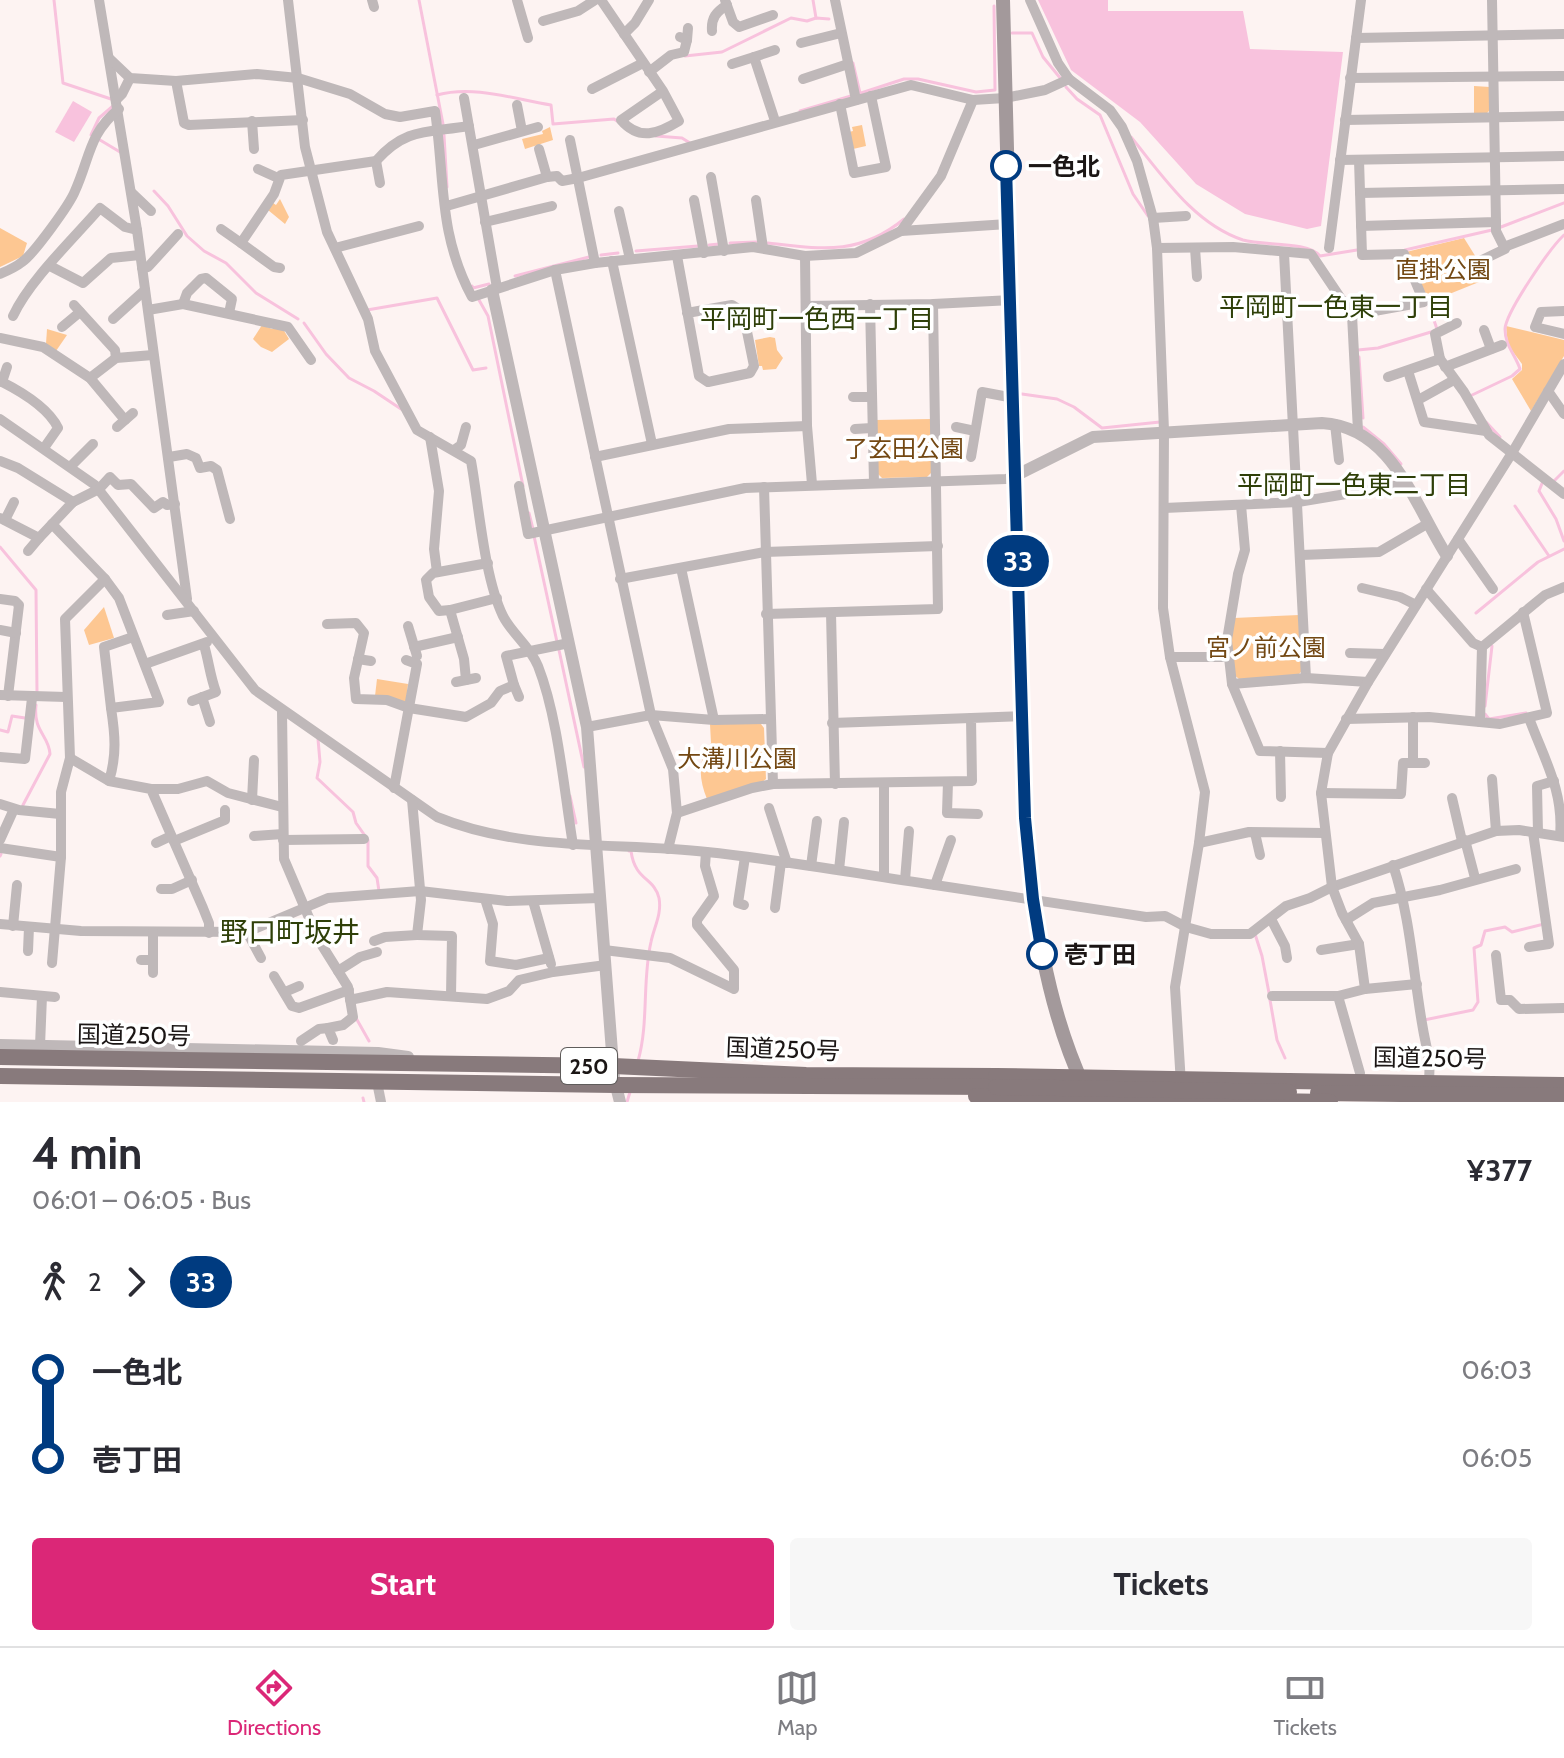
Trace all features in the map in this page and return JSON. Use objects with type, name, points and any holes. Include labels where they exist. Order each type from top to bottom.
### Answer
[{"type":"highway","name":"国道250号","points":[[0,1057],[613,1066],[806,1075],[997,1091]]},
{"type":"highway","name":"国道250号","points":[[0,1076],[717,1084],[997,1091],[1564,1085]]},
{"type":"highway","name":"国道250号","points":[[1289,1086],[1564,1096]]},
{"type":"highway","name":"250","points":[[997,1091],[1090,1101],[1330,1102]]},
{"type":"highway","name":"250","points":[[1416,1102],[1505,1096]]},
{"type":"main road","points":[[1003,0],[1025,818],[1033,899],[1054,1001],[1073,1064],[1090,1101]]},
{"type":"street","points":[[99,0],[137,230],[187,601]]},
{"type":"street","points":[[288,0],[305,147],[327,232],[368,319],[375,351],[417,430],[471,461],[488,563],[503,617],[531,651],[550,710],[573,845]]},
{"type":"street","points":[[517,0],[528,38]]},
{"type":"street","points":[[543,21],[578,11],[598,0],[663,91],[679,121],[659,133],[629,129],[621,120],[663,91]]},
{"type":"street","points":[[624,34],[649,0]]},
{"type":"street","points":[[835,0],[856,100]]},
{"type":"street","points":[[1030,0],[1058,63],[1069,79],[1110,110],[1122,127],[1137,161],[1153,218],[1157,248],[1164,431],[1163,608],[1170,657],[1205,792],[1175,987],[1183,1100]]},
{"type":"street","points":[[1329,248],[1361,0]]},
{"type":"street","points":[[1492,0],[1496,231],[1504,247]]},
{"type":"street","points":[[712,31],[711,21],[726,2],[733,22],[739,27],[773,15]]},
{"type":"street","points":[[592,89],[606,87],[671,55],[684,52],[688,28]]},
{"type":"street","points":[[801,43],[841,33]]},
{"type":"street","points":[[1356,38],[1564,34]]},
{"type":"street","points":[[732,64],[775,50]]},
{"type":"street","points":[[754,57],[775,121]]},
{"type":"street","points":[[110,59],[130,78],[176,81],[257,74],[298,78],[339,85],[385,114],[400,117],[435,111],[442,130],[443,206],[456,266],[472,297],[555,270],[595,263],[753,247],[805,256],[856,253],[901,231],[1008,224]]},
{"type":"street","points":[[803,79],[848,64]]},
{"type":"street","points":[[1350,78],[1564,76]]},
{"type":"street","points":[[0,274],[27,258],[64,212],[75,193],[94,138],[118,104],[130,78]]},
{"type":"street","points":[[450,205],[547,177],[557,176],[562,181],[578,178],[911,85],[973,100],[1005,98],[1045,90],[1069,79]]},
{"type":"street","points":[[176,81],[184,123],[189,125],[303,120]]},
{"type":"street","points":[[840,104],[854,173],[886,167],[871,96]]},
{"type":"street","points":[[464,98],[474,145],[494,289],[587,727],[613,1066],[620,1102]]},
{"type":"street","points":[[901,231],[941,176],[973,100]]},
{"type":"street","points":[[517,105],[522,131]]},
{"type":"street","points":[[1345,120],[1564,116]]},
{"type":"street","points":[[252,121],[254,149]]},
{"type":"street","points":[[241,243],[274,194],[281,175],[376,161],[391,143],[411,134],[469,126]]},
{"type":"street","points":[[474,145],[538,127]]},
{"type":"street","points":[[570,140],[595,263]]},
{"type":"street","points":[[539,149],[547,177]]},
{"type":"street","points":[[1340,160],[1564,156]]},
{"type":"street","points":[[1352,315],[1424,302],[1404,254],[1362,255],[1359,160]]},
{"type":"street","points":[[376,161],[380,183]]},
{"type":"street","points":[[258,169],[278,178]]},
{"type":"street","points":[[711,177],[724,251]]},
{"type":"street","points":[[1360,193],[1564,189]]},
{"type":"street","points":[[131,192],[151,211]]},
{"type":"street","points":[[694,200],[704,253]]},
{"type":"street","points":[[759,205],[763,248]]},
{"type":"street","points":[[485,222],[532,206],[552,206]]},
{"type":"street","points":[[13,316],[20,300],[100,208],[125,227],[137,230]]},
{"type":"street","points":[[623,216],[630,259]]},
{"type":"street","points":[[1153,218],[1186,216]]},
{"type":"street","points":[[1361,226],[1496,222]]},
{"type":"street","points":[[335,248],[412,224]]},
{"type":"street","points":[[1480,261],[1504,247],[1564,224]]},
{"type":"street","points":[[221,229],[241,243],[258,261],[280,268]]},
{"type":"street","points":[[142,268],[148,267],[178,234]]},
{"type":"street","points":[[1157,248],[1233,247],[1311,254],[1352,315],[1358,431]]},
{"type":"street","points":[[1195,248],[1197,277]]},
{"type":"street","points":[[1284,253],[1306,678]]},
{"type":"street","points":[[50,266],[83,283],[111,258],[140,255]]},
{"type":"street","points":[[677,256],[687,313],[699,376],[708,382],[750,373],[754,366],[743,312],[732,305],[687,313]]},
{"type":"street","points":[[805,256],[807,426],[812,484]]},
{"type":"street","points":[[612,261],[652,444]]},
{"type":"street","points":[[555,270],[651,715],[672,762],[677,813],[668,849]]},
{"type":"street","points":[[183,304],[187,293],[206,278],[232,299],[229,313]]},
{"type":"street","points":[[113,319],[145,290]]},
{"type":"street","points":[[806,306],[1012,300]]},
{"type":"street","points":[[148,310],[183,304],[293,325],[311,360]]},
{"type":"street","points":[[870,304],[874,483]]},
{"type":"street","points":[[766,614],[938,609],[933,304]]},
{"type":"street","points":[[62,327],[77,308],[115,350],[116,358]]},
{"type":"street","points":[[1564,311],[1541,312],[1535,327],[1564,334]]},
{"type":"street","points":[[1457,323],[1435,334],[1442,363],[1486,431],[1564,494]]},
{"type":"street","points":[[1388,377],[1497,347],[1484,330]]},
{"type":"street","points":[[0,338],[43,347],[90,378],[125,420]]},
{"type":"street","points":[[90,378],[116,358],[153,355]]},
{"type":"street","points":[[1365,989],[1359,944],[1332,887],[1321,793],[1328,753],[1368,682],[1512,453],[1564,364]]},
{"type":"street","points":[[7,367],[1,381],[26,396],[54,420],[58,428],[44,448]]},
{"type":"street","points":[[1408,371],[1424,422],[1486,431]]},
{"type":"street","points":[[1418,400],[1454,380]]},
{"type":"street","points":[[1548,391],[1564,414]]},
{"type":"street","points":[[971,457],[982,392],[1014,398]]},
{"type":"street","points":[[853,397],[872,397]]},
{"type":"street","points":[[0,419],[71,466],[99,489],[187,601],[208,641],[255,690],[437,817],[467,830],[496,837],[573,845],[706,852],[784,862],[1146,917],[1165,916],[1186,927],[1211,934],[1237,936],[1250,934],[1286,906],[1332,887],[1496,831],[1562,836],[1552,772],[1543,757],[1529,718]]},
{"type":"street","points":[[1335,424],[1339,460]]},
{"type":"street","points":[[519,486],[527,533],[718,493],[764,487],[1006,479],[1093,437],[1335,424],[1358,431],[1392,460],[1447,556]]},
{"type":"street","points":[[595,457],[729,429],[807,426]]},
{"type":"street","points":[[454,450],[461,445],[466,427]]},
{"type":"street","points":[[956,427],[975,431]]},
{"type":"street","points":[[855,429],[872,428]]},
{"type":"street","points":[[430,437],[439,491],[434,549],[437,572]]},
{"type":"street","points":[[71,466],[93,444]]},
{"type":"street","points":[[169,457],[187,454],[196,458],[200,468],[211,466],[217,470],[230,519]]},
{"type":"street","points":[[0,461],[18,468],[73,502]]},
{"type":"street","points":[[28,551],[73,502],[99,489],[110,477],[122,487],[131,484],[154,508],[163,502],[175,504]]},
{"type":"street","points":[[1164,508],[1298,502],[1406,484]]},
{"type":"street","points":[[764,487],[773,784]]},
{"type":"street","points":[[14,502],[2,519],[39,538]]},
{"type":"street","points":[[1241,505],[1245,550],[1227,640],[1232,684],[1260,751],[1328,753]]},
{"type":"street","points":[[52,524],[119,598],[159,702],[111,708]]},
{"type":"street","points":[[1301,555],[1379,552],[1427,524]]},
{"type":"street","points":[[1458,539],[1493,589]]},
{"type":"street","points":[[620,579],[765,552],[938,546]]},
{"type":"street","points":[[488,563],[437,572],[426,580],[429,597],[439,611],[497,598]]},
{"type":"street","points":[[681,568],[714,720]]},
{"type":"street","points":[[52,963],[61,857],[61,792],[70,758],[60,659],[65,619],[105,579]]},
{"type":"street","points":[[1480,722],[1482,647],[1545,595],[1564,587]]},
{"type":"street","points":[[1362,588],[1400,597],[1416,605]]},
{"type":"street","points":[[1426,589],[1473,643],[1482,647]]},
{"type":"street","points":[[0,599],[15,601],[19,605],[4,695],[66,697]]},
{"type":"street","points":[[450,610],[464,659],[466,680]]},
{"type":"street","points":[[167,615],[194,611]]},
{"type":"street","points":[[1346,719],[1413,717],[1500,724],[1547,713],[1523,612]]},
{"type":"street","points":[[831,613],[835,784]]},
{"type":"street","points":[[327,624],[356,623],[364,633],[354,678],[356,699],[387,700],[409,708],[466,717],[491,703],[500,691],[514,685]]},
{"type":"street","points":[[394,788],[417,664],[412,654],[408,626]]},
{"type":"street","points":[[0,630],[16,633]]},
{"type":"street","points":[[109,781],[116,745],[104,647],[133,637]]},
{"type":"street","points":[[412,654],[458,637]]},
{"type":"street","points":[[145,664],[176,648],[208,641]]},
{"type":"street","points":[[208,641],[209,672],[216,692],[197,699],[210,722]]},
{"type":"street","points":[[519,697],[506,656],[569,643]]},
{"type":"street","points":[[1350,653],[1385,654]]},
{"type":"street","points":[[1170,657],[1227,657]]},
{"type":"street","points":[[358,659],[371,661]]},
{"type":"street","points":[[1232,684],[1306,678],[1368,682]]},
{"type":"street","points":[[0,757],[25,759],[32,698]]},
{"type":"street","points":[[282,711],[284,859],[304,909],[350,995],[353,1017],[343,1025],[319,1029],[301,1041]]},
{"type":"street","points":[[587,727],[651,715],[714,720],[770,719]]},
{"type":"street","points":[[832,723],[1022,716]]},
{"type":"street","points":[[1413,717],[1413,762]]},
{"type":"street","points":[[677,813],[773,784],[972,781],[971,718]]},
{"type":"street","points":[[1280,751],[1281,797]]},
{"type":"street","points":[[70,758],[109,781],[151,789],[178,789],[207,781],[228,793],[282,807]]},
{"type":"street","points":[[252,800],[254,760]]},
{"type":"street","points":[[1321,793],[1401,794],[1403,763],[1425,763]]},
{"type":"street","points":[[1492,779],[1488,792],[1496,831]]},
{"type":"street","points":[[1529,947],[1549,944],[1535,833],[1537,786],[1554,781]]},
{"type":"street","points":[[948,782],[947,813],[965,819],[978,814]]},
{"type":"street","points":[[884,784],[884,877]]},
{"type":"street","points":[[151,789],[192,880],[209,923],[209,933]]},
{"type":"street","points":[[1452,798],[1475,878]]},
{"type":"street","points":[[412,800],[421,913],[417,935]]},
{"type":"street","points":[[0,804],[14,809],[60,814]]},
{"type":"street","points":[[769,808],[784,862],[775,908]]},
{"type":"street","points":[[0,840],[14,809]]},
{"type":"street","points":[[156,843],[225,821]]},
{"type":"street","points":[[811,866],[817,821]]},
{"type":"street","points":[[839,870],[844,822]]},
{"type":"street","points":[[905,880],[909,831]]},
{"type":"street","points":[[1199,843],[1255,833],[1324,833]]},
{"type":"street","points":[[1255,833],[1260,855]]},
{"type":"street","points":[[254,836],[364,839]]},
{"type":"street","points":[[935,885],[951,840]]},
{"type":"street","points":[[0,848],[61,857]]},
{"type":"street","points":[[604,950],[670,958],[734,989],[734,970],[697,925],[697,920],[714,896],[705,866],[706,852]]},
{"type":"street","points":[[744,905],[738,903],[745,857]]},
{"type":"street","points":[[1393,865],[1404,897],[1423,1028],[1431,1061],[1429,1078]]},
{"type":"street","points":[[1346,920],[1373,903],[1440,890],[1516,869]]},
{"type":"street","points":[[161,889],[172,889],[192,880]]},
{"type":"street","points":[[13,926],[17,885]]},
{"type":"street","points":[[0,924],[153,933],[247,932],[328,898],[420,891],[533,901],[600,898]]},
{"type":"street","points":[[485,899],[493,924],[490,961],[516,965],[549,958]]},
{"type":"street","points":[[533,901],[553,972]]},
{"type":"street","points":[[1271,919],[1288,949]]},
{"type":"street","points":[[28,951],[29,927]]},
{"type":"street","points":[[247,932],[261,958]]},
{"type":"street","points":[[153,933],[153,973]]},
{"type":"street","points":[[338,971],[385,937],[452,936],[451,996]]},
{"type":"street","points":[[1321,950],[1359,944]]},
{"type":"street","points":[[1496,955],[1504,976],[1501,1000],[1510,1000],[1519,1009],[1546,1013],[1564,1008]]},
{"type":"street","points":[[141,960],[153,960]]},
{"type":"street","points":[[274,976],[292,1006],[299,1008],[350,995],[387,992],[487,999],[509,991],[519,980],[606,965]]},
{"type":"street","points":[[1272,996],[1338,996],[1365,989],[1417,984]]},
{"type":"street","points":[[285,992],[299,986]]},
{"type":"street","points":[[0,992],[55,997]]},
{"type":"street","points":[[40,1046],[42,996]]},
{"type":"street","points":[[1338,996],[1360,1073]]},
{"type":"street","points":[[328,1028],[333,1040]]},
{"type":"street","points":[[0,1045],[378,1053],[474,1065]]},
{"type":"street","points":[[79,1078],[80,1048]]},
{"type":"street","points":[[377,1082],[381,1102]]},
{"type":"green space","points":[[1474,86],[1490,87],[1490,110],[1487,113],[1474,113]]},
{"type":"green space","points":[[862,125],[866,146],[853,149],[849,132],[853,131],[852,127]]},
{"type":"green space","points":[[550,127],[553,140],[525,149],[522,139],[543,134],[542,131]]},
{"type":"green space","points":[[280,199],[289,217],[285,224],[268,210]]},
{"type":"green space","points":[[0,228],[27,243],[23,256],[0,267]]},
{"type":"green space","name":"直掛公園","points":[[1464,238],[1489,278],[1427,303],[1406,252]]},
{"type":"green space","points":[[262,325],[283,329],[289,339],[272,352],[261,347],[253,339]]},
{"type":"green space","points":[[1506,326],[1564,340],[1564,356],[1531,411],[1512,379],[1522,370],[1522,364],[1508,345]]},
{"type":"green space","points":[[47,329],[67,335],[56,351],[46,344]]},
{"type":"green space","points":[[775,338],[777,350],[783,358],[776,369],[763,370],[759,366],[755,340]]},
{"type":"green space","name":"了玄田公園","points":[[931,419],[932,472],[927,477],[882,478],[877,473],[876,420]]},
{"type":"green space","points":[[104,607],[114,638],[89,645],[84,630]]},
{"type":"green space","name":"宮ノ前公園","points":[[1299,615],[1302,671],[1297,676],[1239,679],[1233,674],[1230,648],[1234,618]]},
{"type":"green space","points":[[377,679],[408,684],[406,703],[375,696]]},
{"type":"green space","name":"大溝川公園","points":[[710,724],[761,724],[764,728],[766,779],[707,799],[701,770],[703,756],[711,743]]},
{"type":"shaded area","points":[[1038,0],[1108,0],[1108,11],[1243,11],[1250,49],[1343,52],[1321,226],[1307,229],[1245,214],[1196,184],[1140,122],[1071,70]]},
{"type":"shaded area","points":[[73,101],[92,112],[74,142],[55,132]]},
{"type":"waterway","points":[[54,0],[63,83],[111,99]]},
{"type":"waterway","points":[[419,0],[443,124]]},
{"type":"waterway","points":[[813,0],[816,18]]},
{"type":"waterway","points":[[858,94],[904,79],[918,79],[976,92],[995,90],[994,6]]},
{"type":"waterway","points":[[685,56],[722,52],[791,18],[807,21],[829,19]]},
{"type":"waterway","points":[[1012,33],[1032,33],[1043,57],[1061,79]]},
{"type":"waterway","points":[[853,63],[860,93]]},
{"type":"waterway","points":[[1066,87],[1100,115],[1133,194],[1148,216]]},
{"type":"waterway","points":[[437,95],[480,92],[551,105],[553,124],[617,121]]},
{"type":"waterway","points":[[800,111],[851,96]]},
{"type":"waterway","points":[[93,136],[99,118],[113,106]]},
{"type":"waterway","points":[[444,135],[447,187]]},
{"type":"waterway","points":[[656,136],[682,138],[690,143]]},
{"type":"waterway","points":[[1131,137],[1180,197],[1225,233],[1252,242],[1306,248],[1320,256],[1357,250]]},
{"type":"waterway","points":[[100,140],[120,152]]},
{"type":"waterway","points":[[154,191],[168,206],[187,236],[204,251],[226,263],[256,293],[298,319]]},
{"type":"waterway","points":[[1501,227],[1564,203]]},
{"type":"waterway","points":[[768,243],[839,247],[871,239],[904,219]]},
{"type":"waterway","points":[[1405,250],[1492,230]]},
{"type":"waterway","points":[[1470,396],[1520,369],[1507,340],[1507,321],[1530,280],[1564,235]]},
{"type":"waterway","points":[[730,243],[756,242]]},
{"type":"waterway","points":[[709,245],[719,244]]},
{"type":"waterway","points":[[636,251],[698,246]]},
{"type":"waterway","points":[[601,255],[618,253]]},
{"type":"waterway","points":[[515,276],[589,257]]},
{"type":"waterway","points":[[472,286],[489,284]]},
{"type":"waterway","points":[[367,310],[437,298],[473,370],[486,368]]},
{"type":"waterway","points":[[479,300],[488,316],[523,486]]},
{"type":"waterway","points":[[1429,306],[1437,329]]},
{"type":"waterway","points":[[304,323],[326,354],[349,378],[401,409]]},
{"type":"waterway","points":[[1358,350],[1378,348],[1431,332]]},
{"type":"waterway","points":[[1359,357],[1363,418]]},
{"type":"waterway","points":[[1022,394],[1057,399],[1074,407],[1102,428],[1160,422]]},
{"type":"waterway","points":[[1486,422],[1500,437]]},
{"type":"waterway","points":[[1363,427],[1384,444],[1401,464]]},
{"type":"waterway","points":[[1554,481],[1564,471]]},
{"type":"waterway","points":[[1543,481],[1539,491],[1556,519],[1564,541]]},
{"type":"waterway","points":[[1515,506],[1549,556]]},
{"type":"waterway","points":[[529,513],[533,529]]},
{"type":"waterway","points":[[534,536],[557,642]]},
{"type":"waterway","points":[[0,547],[36,590],[37,693]]},
{"type":"waterway","points":[[1476,613],[1538,562],[1564,549]]},
{"type":"waterway","points":[[1485,706],[1492,646]]},
{"type":"waterway","points":[[559,650],[584,767]]},
{"type":"waterway","points":[[23,805],[50,754],[37,721],[36,705]]},
{"type":"waterway","points":[[1485,714],[1489,719],[1526,713]]},
{"type":"waterway","points":[[0,730],[8,732],[12,716],[25,718]]},
{"type":"waterway","points":[[318,739],[320,762],[317,778],[353,812],[356,823],[368,840],[368,866],[377,878],[379,891]]},
{"type":"waterway","points":[[570,796],[576,823]]},
{"type":"waterway","points":[[629,851],[640,874],[657,891],[660,904],[648,956],[638,1061]]},
{"type":"waterway","points":[[1424,1020],[1473,1010],[1478,1002],[1474,948],[1481,945],[1485,931],[1505,927],[1512,932],[1544,924]]},
{"type":"waterway","points":[[1255,934],[1269,993]]},
{"type":"waterway","points":[[1270,1000],[1277,1040],[1285,1058]]},
{"type":"waterway","points":[[356,1018],[369,1041]]},
{"type":"waterway","points":[[627,1102],[630,1092]]},
{"type":"waterway","points":[[363,1098],[364,1102]]},
{"type":"bus line","name":"33","points":[[1006,166],[1025,818],[1042,954]]},
{"type":"place","name":"一色北","points":[[1006,166]]},
{"type":"place","name":"壱丁田","points":[[1042,954]]},
{"type":"district","name":"平岡町一色東一丁目","points":[[1336,307]]},
{"type":"district","name":"平岡町一色西一丁目","points":[[817,319]]},
{"type":"district","name":"平岡町一色東二丁目","points":[[1354,485]]},
{"type":"district","name":"野口町坂井","points":[[290,932]]}]
